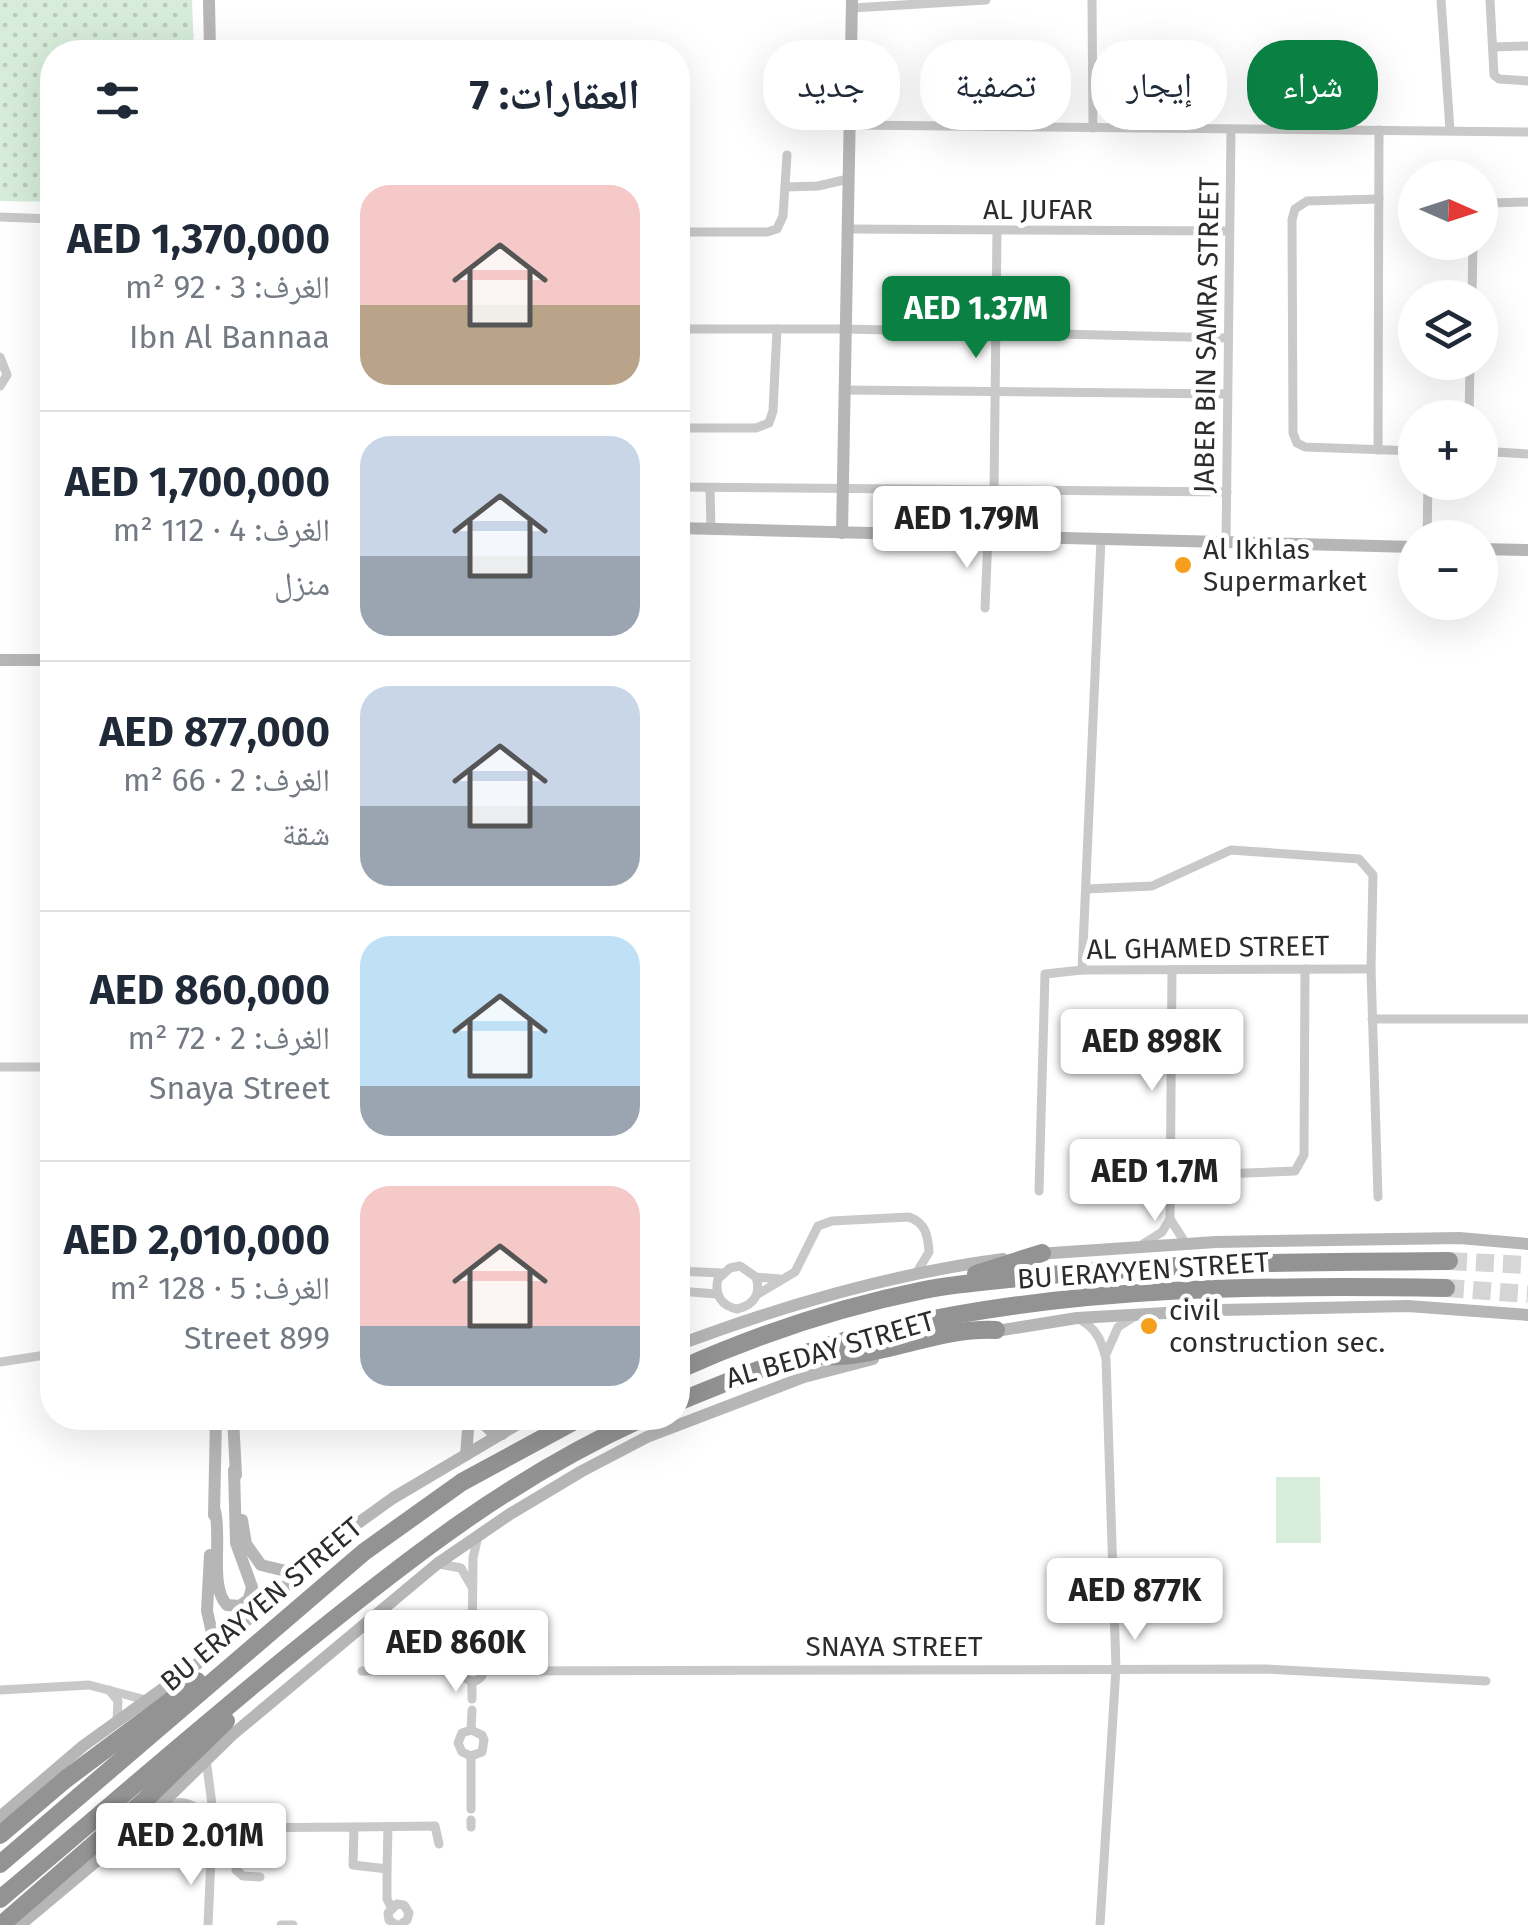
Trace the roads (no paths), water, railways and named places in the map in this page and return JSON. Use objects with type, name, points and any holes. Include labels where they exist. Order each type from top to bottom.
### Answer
[{"type":"highway","points":[[920,1282],[1042,1253]]},
{"type":"highway","name":"BU ERAYYEN STREET","points":[[690,1365],[920,1282],[1158,1265],[1449,1261]]},
{"type":"highway","name":"BU ERAYYEN STREET","points":[[690,1397],[804,1354],[900,1326],[1032,1303],[1211,1289],[1446,1288]]},
{"type":"highway","points":[[804,1354],[844,1355],[957,1333],[996,1330]]},
{"type":"highway","name":"BU ERAYYEN STREET","points":[[0,1864],[337,1572],[492,1464],[557,1430]]},
{"type":"highway","name":"BU ERAYYEN STREET","points":[[0,1899],[254,1684],[443,1533],[552,1465],[620,1430]]},
{"type":"highway","points":[[0,1835],[177,1694],[225,1669]]},
{"type":"highway","points":[[1,1925],[163,1784],[231,1715],[254,1684]]},
{"type":"main road","points":[[209,0],[210,40]]},
{"type":"main road","points":[[851,40],[852,4]]},
{"type":"main road","points":[[842,532],[849,130]]},
{"type":"main road","points":[[690,529],[1398,547]]},
{"type":"main road","points":[[1498,549],[1528,550]]},
{"type":"main road","points":[[0,660],[40,660]]},
{"type":"main road","name":"AL BEDAY STREET","points":[[690,1340],[842,1289],[920,1282],[952,1266],[1042,1253],[1186,1244],[1459,1238],[1528,1244]]},
{"type":"main road","name":"AL BEDAY STREET","points":[[690,1420],[804,1377],[996,1330],[1077,1318],[1408,1306],[1528,1315]]},
{"type":"main road","points":[[215,1646],[207,1604],[215,1511],[216,1430]]},
{"type":"main road","points":[[215,1511],[219,1595],[229,1606],[240,1606],[249,1598],[252,1588],[237,1549],[234,1430]]},
{"type":"main road","points":[[466,1456],[468,1430]]},
{"type":"main road","points":[[489,1430],[502,1434]]},
{"type":"main road","points":[[0,1816],[49,1773],[197,1664],[310,1564],[393,1498],[508,1430]]},
{"type":"main road","name":"AL BEDAY STREET","points":[[20,1925],[148,1818],[206,1758],[437,1564],[598,1462],[664,1430]]},
{"type":"main road","points":[[234,1470],[243,1530],[256,1560],[276,1571],[310,1564]]},
{"type":"street","points":[[852,4],[986,0]]},
{"type":"street","points":[[1092,0],[1092,40]]},
{"type":"street","points":[[1440,0],[1450,130]]},
{"type":"street","points":[[1490,0],[1494,75],[1499,80],[1528,81]]},
{"type":"street","points":[[1494,47],[1528,46]]},
{"type":"street","points":[[900,126],[1091,128]]},
{"type":"street","points":[[1227,129],[1528,132]]},
{"type":"street","name":"JABER BIN SAMRA STREET","points":[[1226,542],[1231,129]]},
{"type":"street","points":[[1378,450],[1379,130]]},
{"type":"street","points":[[690,232],[772,232],[782,221],[787,155]]},
{"type":"street","points":[[785,187],[848,186]]},
{"type":"street","points":[[1379,199],[1307,201],[1296,209],[1292,220],[1293,433],[1297,443],[1305,447],[1398,450]]},
{"type":"street","points":[[1498,202],[1528,202]]},
{"type":"street","points":[[0,217],[40,218]]},
{"type":"street","name":"AL JUFAR","points":[[848,230],[1228,231]]},
{"type":"street","points":[[994,491],[997,232]]},
{"type":"street","points":[[690,329],[1228,338]]},
{"type":"street","points":[[690,428],[756,428],[769,423],[776,329]]},
{"type":"street","points":[[0,357],[6,376],[0,386]]},
{"type":"street","points":[[844,390],[1227,394]]},
{"type":"street","points":[[1498,453],[1528,454]]},
{"type":"street","points":[[690,487],[1226,492]]},
{"type":"street","points":[[710,488],[711,530]]},
{"type":"street","points":[[986,608],[988,536]]},
{"type":"street","points":[[1082,970],[1102,540]]},
{"type":"street","points":[[1086,889],[1150,887],[1231,850],[1359,859],[1373,874],[1371,968],[1378,1197]]},
{"type":"street","name":"AL GHAMED STREET","points":[[1039,1191],[1046,974],[1082,970],[1371,968]]},
{"type":"street","points":[[1171,1176],[1295,1171],[1299,1167],[1304,1155],[1305,969]]},
{"type":"street","points":[[1172,970],[1170,1220],[1186,1244]]},
{"type":"street","points":[[1372,1018],[1528,1019]]},
{"type":"street","points":[[0,1067],[40,1067]]},
{"type":"street","points":[[722,1273],[718,1294],[722,1302],[738,1309],[796,1272],[814,1231],[832,1221],[910,1217],[926,1229],[929,1252],[920,1282]]},
{"type":"street","points":[[1137,1246],[1150,1241],[1170,1220]]},
{"type":"street","points":[[929,1252],[952,1266]]},
{"type":"street","points":[[690,1272],[722,1273],[740,1266],[756,1277],[782,1280]]},
{"type":"street","points":[[756,1277],[758,1294]]},
{"type":"street","points":[[690,1292],[718,1294]]},
{"type":"street","points":[[1100,1925],[1116,1668],[1106,1359],[1109,1342],[1118,1327],[1139,1314]]},
{"type":"street","points":[[1077,1318],[1094,1330],[1106,1359]]},
{"type":"street","points":[[0,1362],[40,1356]]},
{"type":"street","points":[[472,1660],[473,1553],[478,1536]]},
{"type":"street","points":[[437,1564],[461,1568],[473,1590]]},
{"type":"street","points":[[472,1660],[483,1671],[480,1678],[472,1681],[462,1671],[472,1660]]},
{"type":"street","name":"SNAYA STREET","points":[[483,1671],[1264,1668],[1486,1682]]},
{"type":"street","points":[[362,1670],[462,1671]]},
{"type":"street","points":[[471,1730],[472,1681]]},
{"type":"street","points":[[0,1690],[69,1685],[107,1688],[146,1700]]},
{"type":"street","points":[[107,1688],[119,1704],[116,1724]]},
{"type":"street","points":[[471,1730],[484,1740],[482,1752],[470,1756],[462,1752],[458,1743],[462,1733],[471,1730]]},
{"type":"street","points":[[470,1756],[471,1818]]},
{"type":"street","points":[[206,1758],[213,1794],[208,1925]]},
{"type":"street","points":[[148,1818],[176,1802],[193,1805],[204,1816],[212,1854]]},
{"type":"street","points":[[388,1826],[387,1898],[391,1906]]},
{"type":"street","points":[[260,1877],[243,1876],[236,1870],[239,1828],[435,1826],[438,1844]]},
{"type":"street","points":[[354,1827],[354,1866],[388,1869]]},
{"type":"street","points":[[400,1904],[408,1910],[407,1920],[394,1924],[388,1912],[391,1906],[400,1904]]},
{"type":"street","points":[[280,1925],[294,1925]]},
{"type":"tunnel","points":[[1449,1261],[1528,1265]]},
{"type":"tunnel","points":[[1446,1288],[1528,1294]]},
{"type":"place","name":"Al Ikhlas Supermarket","points":[[1183,565]]},
{"type":"place","name":"civil construction sec.","points":[[1149,1326]]}]
